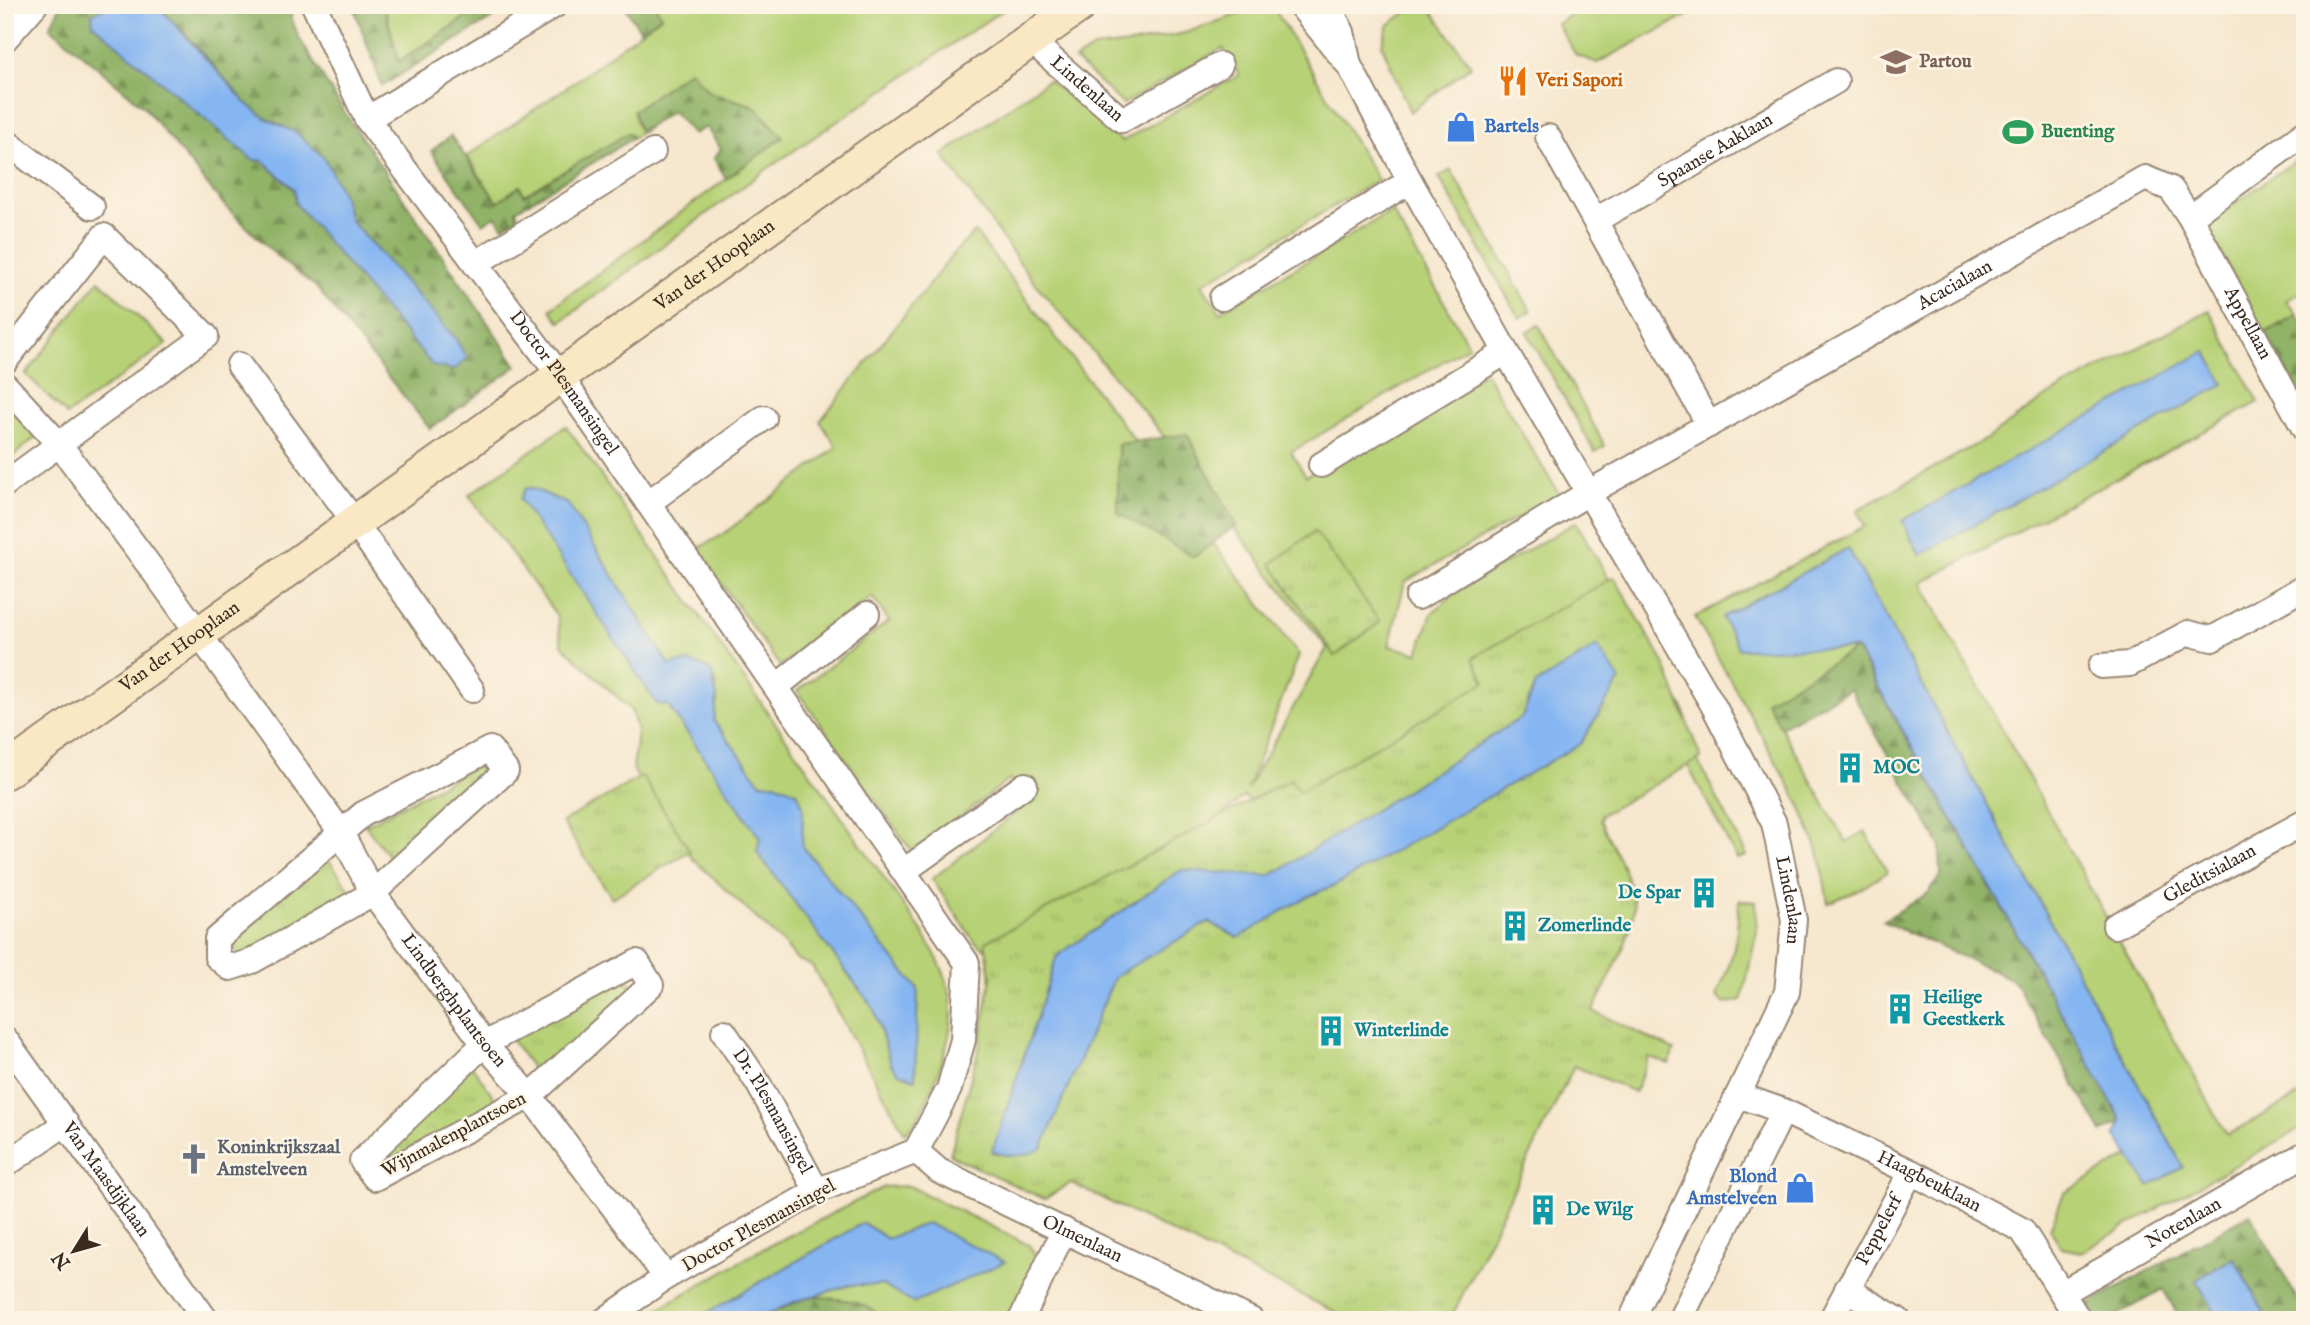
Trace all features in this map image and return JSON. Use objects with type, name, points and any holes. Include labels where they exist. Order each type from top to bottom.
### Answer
[{"type":"street","points":[[5,39],[35,5]]},
{"type":"street","name":"Doctor Plesmansingel","points":[[314,5],[368,119],[560,376],[967,963],[963,1040],[949,1088],[916,1151],[817,1191],[666,1277],[604,1320]]},
{"type":"street","points":[[368,119],[555,5]]},
{"type":"street","name":"Lindenlaan","points":[[1300,5],[1349,65],[1410,181],[1506,352],[1713,705],[1774,823],[1794,920],[1787,992],[1632,1320]]},
{"type":"street","name":"Lindenlaan","points":[[1328,5],[1342,33],[1349,65]]},
{"type":"street","name":"Van der Hooplaan","points":[[5,772],[1078,6]]},
{"type":"street","name":"Lindenlaan","points":[[1030,40],[1122,120],[1220,65]]},
{"type":"street","name":"Spaanse Aaklaan","points":[[1596,220],[1836,81]]},
{"type":"street","points":[[2190,217],[2305,133]]},
{"type":"street","points":[[1548,137],[1709,425]]},
{"type":"street","points":[[5,141],[92,207]]},
{"type":"street","points":[[475,264],[653,152]]},
{"type":"street","name":"Acacialaan","points":[[1588,493],[2146,178],[2171,189],[2190,217]]},
{"type":"street","points":[[1222,298],[1410,181]]},
{"type":"street","name":"Appellaan","points":[[2190,217],[2305,430]]},
{"type":"street","points":[[5,361],[104,236],[206,336],[5,484]]},
{"type":"street","points":[[1321,464],[1506,352]]},
{"type":"street","points":[[239,365],[356,524],[472,690]]},
{"type":"street","name":"Lindberghplantsoen","points":[[5,385],[60,444],[340,831],[373,893],[484,1044],[530,1096],[638,1242]]},
{"type":"street","points":[[648,503],[764,418]]},
{"type":"street","points":[[1418,597],[1588,493]]},
{"type":"street","points":[[2101,666],[2130,664],[2188,633],[2211,639],[2305,587]]},
{"type":"street","points":[[776,687],[867,614]]},
{"type":"street","points":[[491,748],[506,771],[373,893],[252,961],[230,968],[217,957],[218,939],[340,831],[363,814],[491,748]]},
{"type":"street","points":[[904,871],[1025,785]]},
{"type":"street","name":"Gleditsialaan","points":[[2115,926],[2305,822]]},
{"type":"street","name":"Wijnmalenplantsoen","points":[[637,962],[651,985],[530,1096],[374,1178],[362,1161],[484,1044],[637,962]]},
{"type":"street","name":"Dr. Plesmansingel","points":[[724,1032],[758,1083],[817,1191]]},
{"type":"street","name":"Van Maasdijklaan","points":[[5,1039],[200,1317]]},
{"type":"street","name":"Haagbeuklaan","points":[[1738,1095],[1783,1111],[1911,1172],[2022,1230],[2064,1292],[2079,1320]]},
{"type":"street","points":[[1680,1320],[1783,1111]]},
{"type":"street","points":[[5,1165],[66,1123]]},
{"type":"street","name":"Olmenlaan","points":[[916,1151],[939,1171],[1251,1320]]},
{"type":"street","name":"Notenlaan","points":[[2064,1292],[2305,1154]]},
{"type":"street","name":"Peppelerf","points":[[1831,1320],[1911,1172]]},
{"type":"street","points":[[1021,1320],[1063,1230]]},
{"type":"street","name":"Doctor Plesmansingel","points":[[638,1242],[666,1277]]},
{"type":"street","name":"Peppelerf","points":[[1847,1289],[1898,1320]]},
{"type":"green space","points":[[61,5],[287,5],[298,36],[341,107],[517,366],[430,429],[316,287],[281,260],[224,205],[144,107],[50,27]],"holes":[[[176,23],[245,102],[265,118],[297,133],[342,193],[350,220],[455,338],[262,160]]]},
{"type":"green space","points":[[353,5],[384,5],[399,62],[484,5],[513,5],[382,86]]},
{"type":"green space","points":[[384,5],[484,5],[398,62]]},
{"type":"green space","points":[[655,5],[1010,5],[767,169],[560,322],[550,309],[783,137],[754,106],[709,92],[633,111],[640,133],[633,138],[629,134],[524,195],[520,186],[497,202],[467,156],[583,76],[661,16]]},
{"type":"green space","points":[[655,5],[661,16],[641,31],[624,6]]},
{"type":"green space","points":[[1264,5],[1272,5],[1378,180],[1202,284],[1220,312],[1392,211],[1469,346],[1291,452],[1306,476],[1485,372],[1559,494],[1405,582],[1389,646],[1418,653],[1432,613],[1456,592],[1576,522],[1684,709],[1696,757],[1747,856],[1737,859],[1688,766],[1682,764],[1303,857],[1244,796],[988,1015],[992,954],[975,942],[932,879],[1027,804],[1010,779],[913,853],[797,691],[889,621],[872,597],[780,666],[697,549],[722,535],[837,447],[820,421],[955,252],[975,232],[1299,655],[1247,789],[1327,648],[1155,425],[1033,281],[943,155],[1048,80],[1122,141],[1239,75],[1223,48],[1123,104],[1075,60],[1093,48],[1185,33]]},
{"type":"green space","points":[[1417,5],[1428,5],[1471,66],[1410,112],[1382,45],[1388,25]]},
{"type":"green space","points":[[1585,5],[1707,5],[1597,63],[1576,55],[1557,24]]},
{"type":"green space","points":[[690,70],[709,92],[754,106],[783,137],[726,179],[714,158],[721,149],[706,127],[693,134],[672,111],[640,133],[633,111]]},
{"type":"green space","points":[[628,133],[633,138],[516,210],[518,218],[503,227],[495,216],[483,224],[431,151],[451,136],[497,202],[520,186],[524,195]]},
{"type":"green space","points":[[2305,154],[2305,290],[2286,301],[2297,314],[2265,333],[2205,224]]},
{"type":"green space","points":[[1451,170],[1531,311],[1519,318],[1439,177]]},
{"type":"green space","points":[[99,280],[167,344],[67,415],[26,374]]},
{"type":"green space","points":[[2209,310],[2259,402],[1921,583],[2227,1135],[2305,1092],[2305,1126],[2081,1252],[2062,1248],[2050,1229],[2064,1193],[2129,1156],[2149,1186],[2183,1167],[1848,548],[1739,649],[1856,649],[1766,701],[1846,842],[1865,831],[1887,872],[1859,890],[1828,903],[1820,855],[1798,801],[1695,617],[1865,526],[1857,510],[1990,437],[2049,395]],"holes":[[[2207,352],[2223,384],[1919,555],[1903,522]]]},
{"type":"green space","points":[[2297,314],[2305,325],[2305,393],[2300,396],[2265,333]]},
{"type":"green space","points":[[1539,325],[1605,446],[1595,452],[1527,332]]},
{"type":"green space","points":[[5,404],[38,435],[5,463]]},
{"type":"green space","points":[[566,426],[923,933],[946,978],[951,997],[951,1021],[944,1055],[930,1093],[922,1110],[905,1133],[812,966],[796,959],[784,944],[693,859],[633,770],[637,730],[631,710],[562,645],[557,616],[469,495]],"holes":[[[532,488],[568,504],[669,665],[695,664],[716,682],[713,721],[761,783],[775,783],[803,806],[802,846],[918,989],[891,1064],[874,1009],[758,852],[760,838],[668,705]]]},
{"type":"green space","points":[[1187,434],[1236,525],[1194,557],[1118,513],[1118,444]]},
{"type":"green space","points":[[1315,531],[1380,622],[1335,656],[1271,564]]},
{"type":"green space","points":[[1614,577],[1663,661],[1701,758],[1603,814],[1600,820],[1627,879],[1633,900],[1633,912],[1626,940],[1593,1011],[1674,1050],[1669,1064],[1649,1057],[1635,1092],[1574,1066],[1450,1320],[1352,1320],[1071,1183],[1044,1199],[950,1155],[980,1045],[991,977],[985,942],[1291,779],[1299,792],[1485,682],[1473,658]]},
{"type":"green space","points":[[1856,649],[2122,1121],[2102,1132],[2014,980],[1883,921],[1928,893],[1941,875],[1940,845],[1850,689],[1781,727],[1766,701]]},
{"type":"green space","points":[[482,763],[492,774],[393,862],[365,825]]},
{"type":"green space","points":[[642,776],[690,851],[612,898],[562,822]]},
{"type":"green space","points":[[326,856],[351,891],[264,946],[239,956],[232,946],[247,923]]},
{"type":"green space","points":[[1739,900],[1756,902],[1757,931],[1742,1000],[1725,1004],[1716,996],[1734,950]]},
{"type":"green space","points":[[625,976],[634,989],[539,1077],[511,1039]]},
{"type":"green space","points":[[472,1066],[500,1106],[393,1161],[384,1149]]},
{"type":"green space","points":[[909,1186],[1029,1245],[1038,1261],[1009,1320],[880,1320],[879,1315],[841,1300],[810,1296],[850,1285],[882,1285],[914,1303],[887,1239],[863,1223],[695,1320],[639,1320],[757,1252],[884,1187]]},
{"type":"green space","points":[[2250,1214],[2305,1313],[2305,1320],[2268,1320],[2234,1258],[2196,1280],[2220,1320],[2181,1320],[2163,1289],[2108,1320],[2097,1320],[2088,1304]]},
{"type":"green space","points":[[810,1296],[859,1304],[875,1313],[880,1320],[755,1320]]},
{"type":"water","points":[[105,7],[161,9],[245,102],[265,118],[297,133],[325,159],[342,193],[350,220],[455,338],[467,358],[454,370],[433,366],[296,204],[294,189],[262,160],[253,160],[93,24],[92,14]]},
{"type":"water","points":[[2206,351],[2224,384],[1920,555],[1902,521]]},
{"type":"water","points":[[532,488],[568,504],[669,665],[691,663],[711,671],[717,698],[714,721],[761,783],[775,783],[797,792],[803,806],[802,846],[918,989],[915,1079],[898,1073],[891,1064],[874,1009],[757,852],[760,838],[668,705],[657,704],[520,499],[525,489]]},
{"type":"water","points":[[1848,548],[2183,1167],[2149,1186],[2115,1135],[2122,1121],[1857,649],[1739,649],[1722,617]]},
{"type":"water","points":[[1597,646],[1620,680],[1580,744],[1334,886],[1297,903],[1238,938],[1209,922],[1115,976],[1042,1148],[1018,1156],[992,1152],[1057,956],[1181,870],[1269,876],[1282,869],[1522,717],[1536,684]]},
{"type":"water","points":[[863,1223],[887,1239],[927,1223],[1005,1262],[913,1303],[882,1285],[850,1285],[794,1302],[755,1320],[695,1320]]},
{"type":"water","points":[[2234,1258],[2268,1320],[2220,1320],[2196,1280]]},
{"type":"place","name":"Partou","points":[[1896,62]]},
{"type":"place","name":"Veri Sapori","points":[[1513,81]]},
{"type":"place","name":"Bartels","points":[[1461,127]]},
{"type":"place","name":"Buenting","points":[[2018,132]]},
{"type":"place","name":"MOC","points":[[1850,768]]},
{"type":"place","name":"De Spar","points":[[1704,893]]},
{"type":"place","name":"Zomerlinde","points":[[1515,926]]},
{"type":"place","name":"Heilige Geestkerk","points":[[1900,1009]]},
{"type":"place","name":"Winterlinde","points":[[1331,1031]]},
{"type":"place","name":"Koninkrijkszaal Amstelveen","points":[[194,1159]]},
{"type":"place","name":"Blond Amstelveen","points":[[1800,1188]]},
{"type":"place","name":"De Wilg","points":[[1543,1210]]}]
